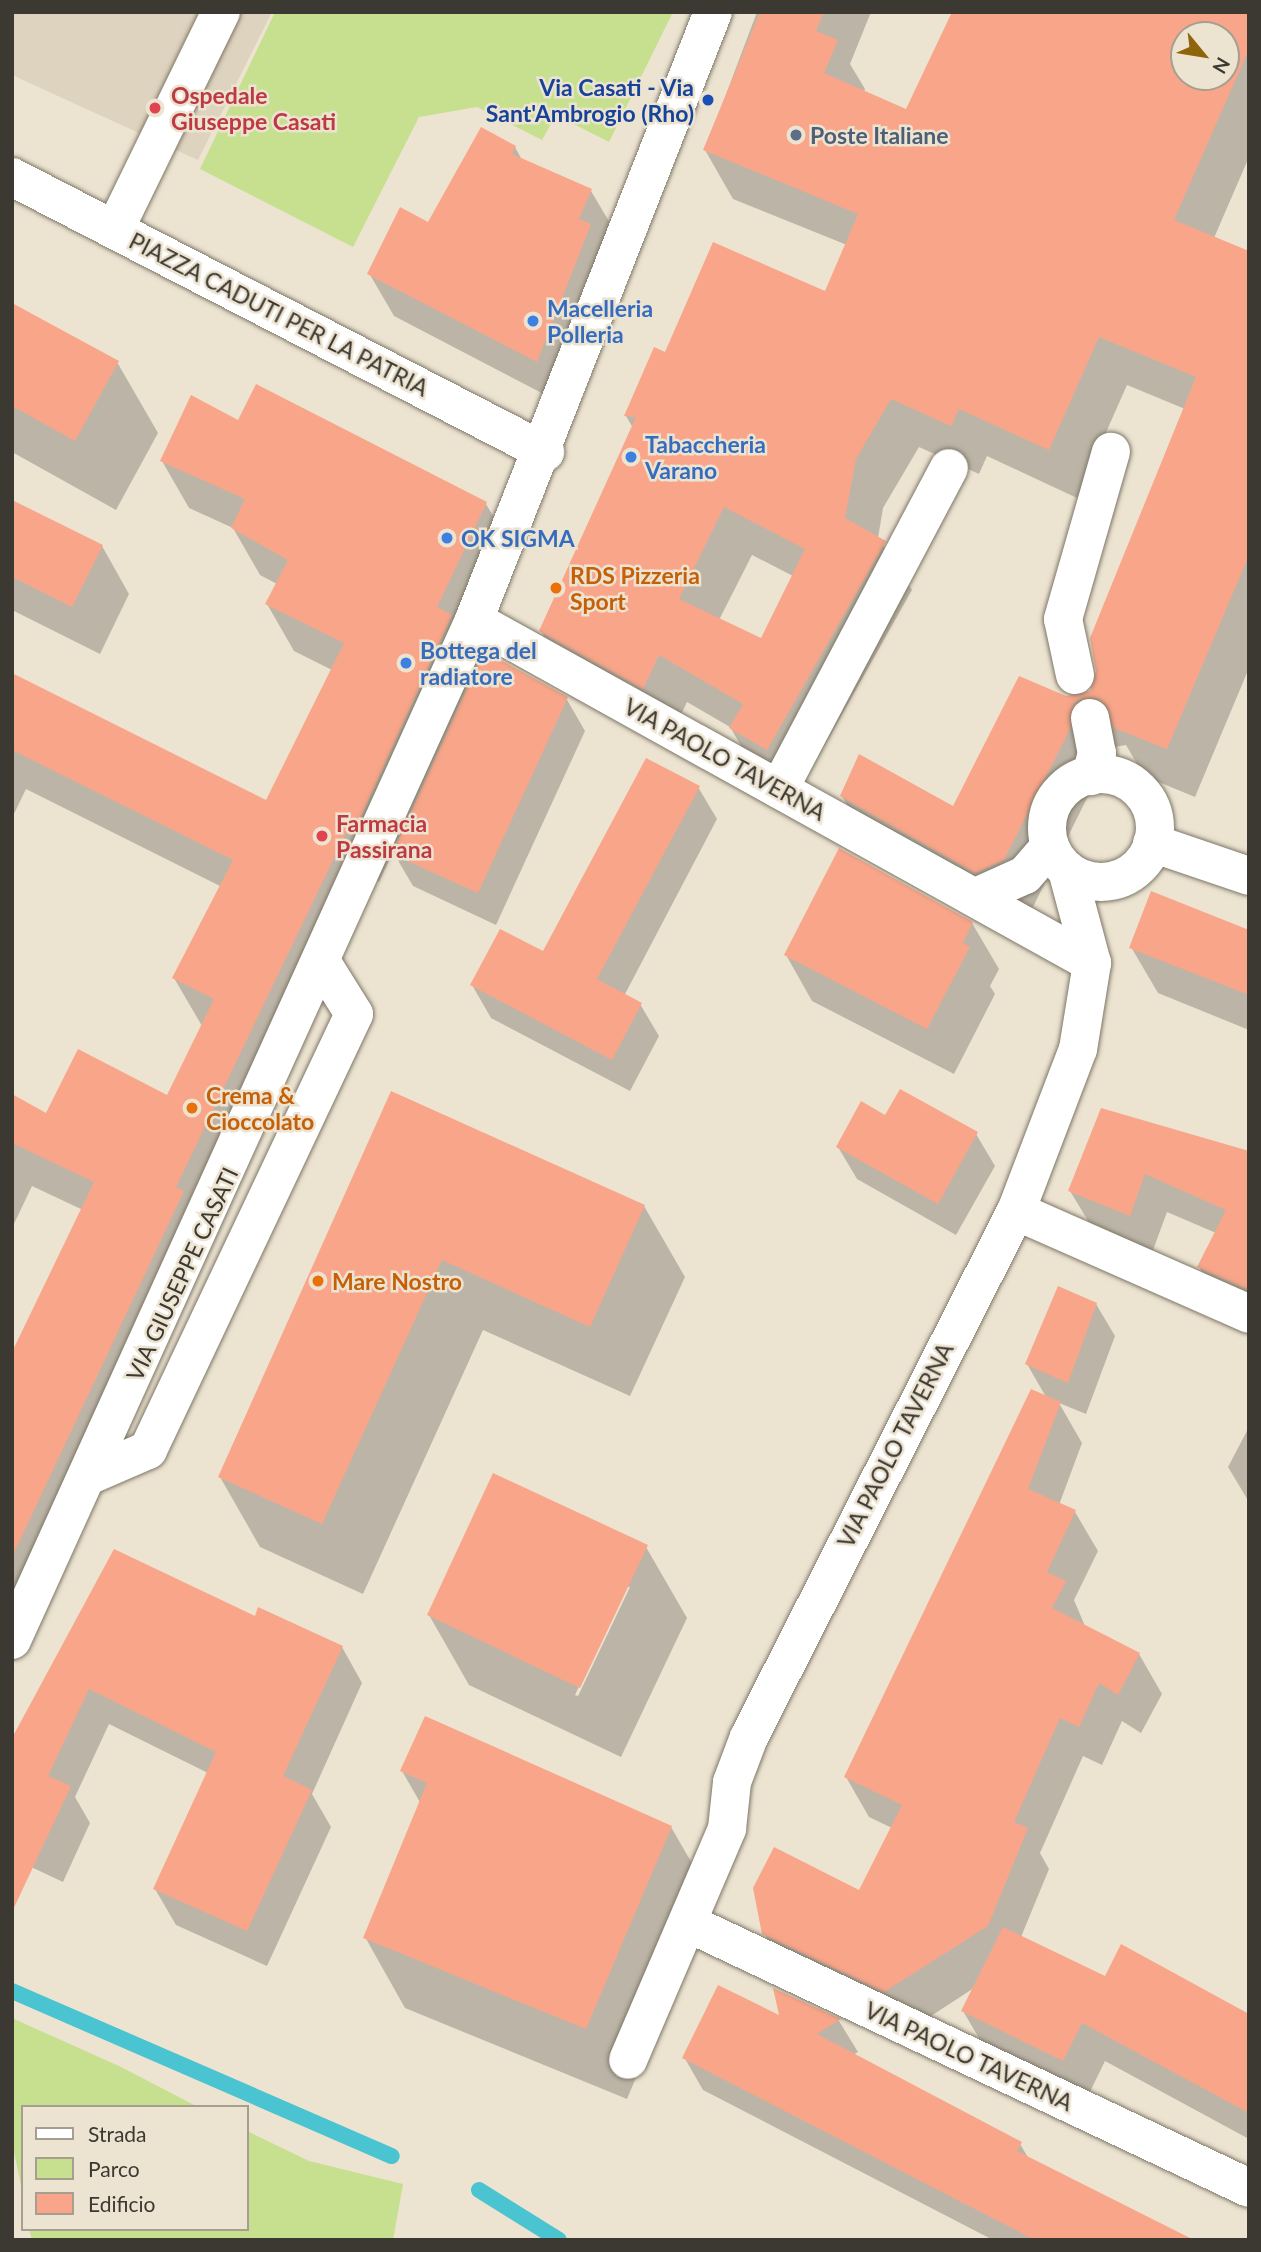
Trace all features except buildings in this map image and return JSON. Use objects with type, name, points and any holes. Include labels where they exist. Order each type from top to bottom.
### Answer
[{"type":"street","points":[[115,229],[221,12]]},
{"type":"street","name":"VIA GIUSEPPE CASATI","points":[[12,1640],[322,962],[474,620],[545,452],[713,12]]},
{"type":"street","name":"PIAZZA CADUTI PER LA PATRIA","points":[[12,177],[545,452]]},
{"type":"street","points":[[1075,675],[1063,619],[1111,452]]},
{"type":"street","points":[[779,789],[949,468]]},
{"type":"street","name":"VIA PAOLO TAVERNA","points":[[474,620],[978,896],[1092,963]]},
{"type":"street","points":[[978,896],[1058,858],[1108,881],[1138,867],[1152,843],[1155,820],[1140,790],[1110,774],[1091,776],[1097,753],[1090,718]]},
{"type":"street","name":"VIA PAOLO TAVERNA","points":[[1091,776],[1055,800],[1046,830],[1058,858],[1092,963]]},
{"type":"street","points":[[1152,843],[1249,876]]},
{"type":"street","name":"VIA PAOLO TAVERNA","points":[[628,2060],[690,1924],[727,1829],[732,1782],[749,1737],[1016,1211],[1078,1049],[1108,881]]},
{"type":"street","points":[[88,1476],[148,1450],[354,1014],[322,962]]},
{"type":"street","points":[[1016,1211],[1249,1314]]},
{"type":"street","name":"VIA PAOLO TAVERNA","points":[[690,1924],[1249,2188]]},
{"type":"shaded area","name":"Ospedale Giuseppe Casati","points":[[12,12],[272,12],[198,160],[12,75]]},
{"type":"green space","points":[[275,12],[673,12],[609,142],[556,115],[542,140],[477,107],[419,117],[353,247],[200,169]]},
{"type":"green space","points":[[12,2018],[121,2067],[194,2105],[21,2105],[21,2185],[12,2142]]},
{"type":"green space","points":[[248,2131],[309,2161],[403,2184],[393,2240],[32,2240],[30,2231],[248,2231]]},
{"type":"waterway","points":[[12,1991],[392,2156]]},
{"type":"waterway","points":[[479,2190],[559,2240]]},
{"type":"place","name":"Via Casati - Via Sant'Ambrogio (Rho)","points":[[708,100]]},
{"type":"place","name":"Ospedale Giuseppe Casati","points":[[155,108]]},
{"type":"place","name":"Poste Italiane","points":[[796,135]]},
{"type":"place","name":"Macelleria Polleria","points":[[533,321]]},
{"type":"place","name":"Tabaccheria Varano","points":[[631,457]]},
{"type":"place","name":"OK SIGMA","points":[[447,538]]},
{"type":"place","name":"RDS Pizzeria Sport","points":[[556,588]]},
{"type":"place","name":"Bottega del radiatore","points":[[406,663]]},
{"type":"place","name":"Farmacia Passirana","points":[[322,836]]},
{"type":"place","name":"Crema & Cioccolato","points":[[192,1108]]},
{"type":"place","name":"Mare Nostro","points":[[318,1281]]}]
